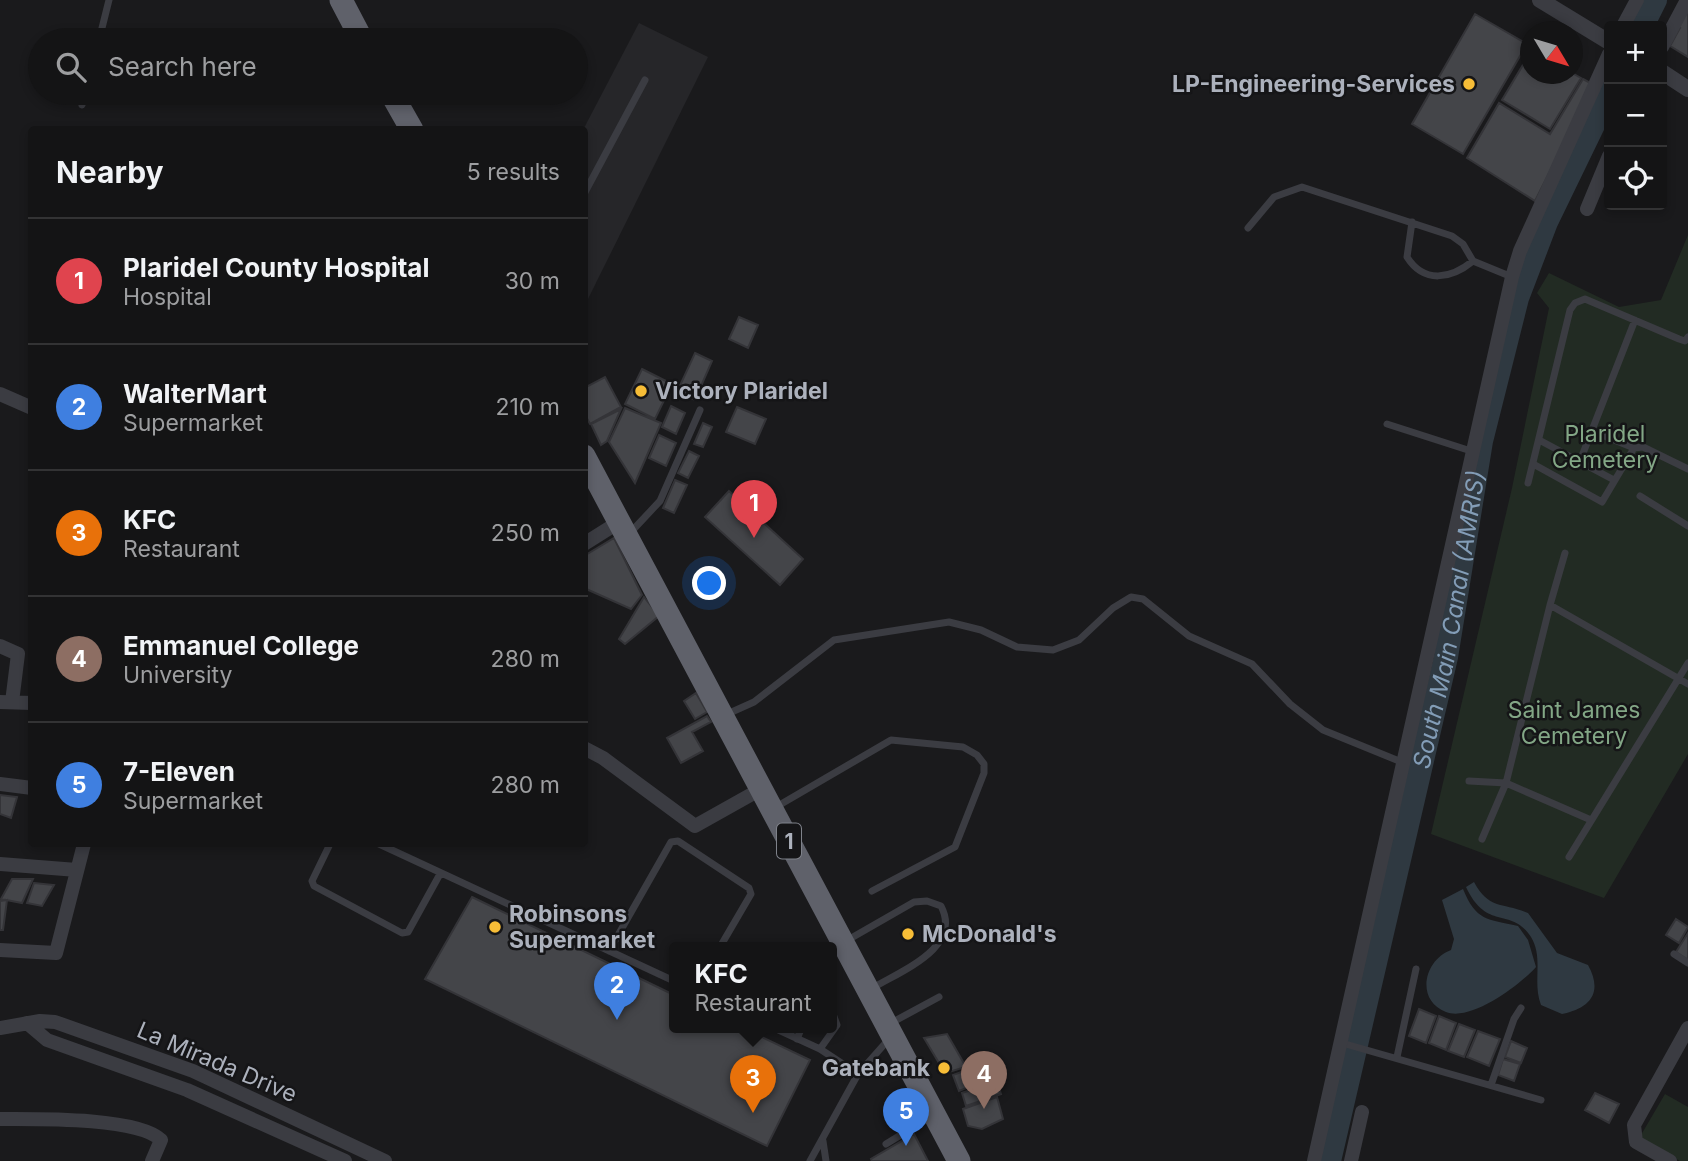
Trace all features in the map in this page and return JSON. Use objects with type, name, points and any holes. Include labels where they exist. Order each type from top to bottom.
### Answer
[{"type":"highway","points":[[344,2],[356,28]]},
{"type":"highway","points":[[398,105],[410,126]]},
{"type":"highway","name":"1","points":[[588,463],[959,1161]]},
{"type":"street","points":[[1540,0],[1604,39]]},
{"type":"street","points":[[1626,21],[1637,0]]},
{"type":"street","points":[[1667,37],[1686,0]]},
{"type":"street","points":[[1314,1161],[1346,1044],[1471,452],[1512,277],[1520,251],[1604,65]]},
{"type":"street","points":[[1667,75],[1688,89]]},
{"type":"street","points":[[1587,209],[1604,168]]},
{"type":"street","points":[[0,394],[28,406]]},
{"type":"street","points":[[588,542],[623,529]]},
{"type":"street","points":[[0,646],[18,654],[6,702],[28,703]]},
{"type":"street","points":[[588,750],[604,758],[695,826],[767,799]]},
{"type":"street","points":[[0,784],[28,788]]},
{"type":"street","points":[[0,950],[56,953],[83,847]]},
{"type":"street","points":[[0,864],[77,870]]},
{"type":"street","name":"La Mirada Drive","points":[[0,1028],[55,1022],[193,1071],[385,1161]]},
{"type":"street","name":"La Mirada Drive","points":[[27,1023],[47,1040],[187,1090],[345,1161]]},
{"type":"street","points":[[1670,1161],[1636,1142],[1634,1125],[1688,1028]]},
{"type":"street","points":[[236,1112],[244,1095]]},
{"type":"street","points":[[1351,1161],[1362,1112]]},
{"type":"street","points":[[0,1119],[101,1122],[155,1134],[162,1140],[152,1161]]},
{"type":"lane","points":[[102,28],[109,0]]},
{"type":"lane","points":[[588,187],[645,80]]},
{"type":"lane","points":[[1248,228],[1274,197],[1302,187],[1452,236],[1463,244],[1472,261],[1512,277]]},
{"type":"lane","points":[[1412,222],[1407,257],[1419,271],[1437,277],[1452,275],[1472,261]]},
{"type":"lane","points":[[1528,483],[1541,441],[1570,310],[1575,303],[1585,299],[1685,341],[1688,337]]},
{"type":"lane","points":[[1580,461],[1635,320]]},
{"type":"lane","points":[[623,529],[660,500],[700,410]]},
{"type":"lane","points":[[1387,424],[1471,452]]},
{"type":"lane","points":[[1592,431],[1634,447],[1643,447],[1688,469]]},
{"type":"lane","points":[[1541,441],[1614,480]]},
{"type":"lane","points":[[1535,465],[1602,502],[1634,447]]},
{"type":"lane","points":[[1640,496],[1688,526]]},
{"type":"lane","points":[[1482,839],[1506,783],[1565,553]]},
{"type":"lane","points":[[722,716],[754,702],[834,640],[949,622],[981,630],[1017,647],[1053,650],[1079,640],[1113,608],[1131,597],[1143,599],[1189,636],[1252,664],[1290,704],[1323,730],[1405,763]]},
{"type":"lane","points":[[1550,605],[1688,684]]},
{"type":"lane","points":[[1569,857],[1688,663]]},
{"type":"lane","points":[[767,799],[891,740],[963,747],[978,755],[984,764],[984,773],[955,847],[872,891]]},
{"type":"lane","points":[[1469,781],[1506,783],[1591,820]]},
{"type":"lane","points":[[609,951],[671,842],[678,842],[749,888],[751,894],[723,942]]},
{"type":"lane","points":[[329,847],[312,881],[314,886],[402,933],[408,932],[440,874]]},
{"type":"lane","points":[[385,847],[669,979]]},
{"type":"lane","points":[[842,943],[914,902],[927,901],[941,905],[947,924],[945,937],[936,949],[868,992]]},
{"type":"lane","points":[[1674,954],[1688,963]]},
{"type":"lane","points":[[1397,1057],[1416,969]]},
{"type":"lane","points":[[810,1161],[858,1074],[888,1031],[939,997]]},
{"type":"lane","points":[[1491,1085],[1514,1019],[1521,1008]]},
{"type":"lane","points":[[784,1033],[820,1049],[858,1074]]},
{"type":"lane","points":[[797,1040],[800,1033]]},
{"type":"lane","points":[[820,1049],[831,1033]]},
{"type":"lane","points":[[1346,1044],[1541,1100]]},
{"type":"lane","points":[[886,1144],[934,1115]]},
{"type":"lane","points":[[823,1140],[826,1161]]},
{"type":"shaded area","points":[[639,23],[708,57],[588,299],[588,126],[585,126]]},
{"type":"shaded area","points":[[1474,882],[1491,901],[1528,913],[1557,953],[1588,965],[1594,991],[1587,1003],[1562,1014],[1541,1005],[1537,988],[1537,953],[1531,937],[1515,922],[1482,909],[1466,887]]},
{"type":"shaded area","points":[[1463,889],[1478,913],[1498,922],[1518,926],[1528,940],[1536,967],[1494,1000],[1468,1012],[1456,1014],[1446,1012],[1430,999],[1427,980],[1434,962],[1451,950],[1454,939],[1442,900]]},
{"type":"green space","name":"Saint James Cemetery","points":[[1688,235],[1688,754],[1604,898],[1431,834],[1512,488],[1549,308],[1537,293],[1549,273],[1619,307],[1661,300]]},
{"type":"green space","points":[[1665,1094],[1688,1107],[1688,1161],[1680,1161],[1643,1140],[1641,1135]]},
{"type":"building","points":[[1688,6],[1688,57],[1670,46],[1680,28],[1676,26]]},
{"type":"building","name":"LP-Engineering-Services","points":[[1475,14],[1520,40],[1520,56],[1463,154],[1412,124]]},
{"type":"building","points":[[1520,70],[1520,84],[1577,84],[1550,129],[1502,100]]},
{"type":"building","points":[[1583,79],[1594,85],[1535,201],[1467,158],[1499,103],[1550,134],[1580,84],[1583,84]]},
{"type":"building","points":[[739,317],[758,325],[748,348],[729,339]]},
{"type":"building","points":[[695,353],[712,361],[695,400],[677,392]]},
{"type":"building","points":[[642,369],[672,384],[655,419],[625,404]]},
{"type":"building","points":[[605,377],[621,407],[590,424],[588,386]]},
{"type":"building","points":[[671,406],[685,413],[676,434],[662,427]]},
{"type":"building","points":[[737,407],[766,419],[755,444],[726,432]]},
{"type":"building","points":[[625,408],[661,423],[635,483],[609,442]]},
{"type":"building","points":[[621,409],[607,441],[601,445],[591,424]]},
{"type":"building","points":[[703,423],[712,427],[703,447],[694,444]]},
{"type":"building","points":[[659,435],[676,443],[666,466],[649,458]]},
{"type":"building","points":[[689,451],[699,456],[688,478],[678,473]]},
{"type":"building","points":[[675,480],[687,485],[674,513],[663,508]]},
{"type":"building","points":[[729,491],[803,559],[780,585],[705,517]]},
{"type":"building","points":[[614,538],[642,595],[631,609],[588,590],[588,554]]},
{"type":"building","points":[[644,597],[659,616],[625,644],[619,639]]},
{"type":"building","points":[[696,693],[707,712],[695,719],[684,701]]},
{"type":"building","points":[[707,716],[711,722],[692,732],[703,751],[681,763],[667,738]]},
{"type":"building","points":[[0,795],[17,797],[11,818],[0,814]]},
{"type":"building","points":[[12,879],[33,879],[22,903],[1,899]]},
{"type":"building","points":[[34,883],[54,885],[42,906],[27,903]]},
{"type":"building","points":[[472,897],[669,993],[669,1033],[754,1033],[810,1060],[767,1146],[425,979]]},
{"type":"building","points":[[7,900],[3,930],[0,930],[0,901]]},
{"type":"building","points":[[1676,919],[1688,927],[1679,943],[1666,935]]},
{"type":"building","points":[[1688,933],[1688,960],[1676,952]]},
{"type":"building","points":[[1419,1009],[1436,1016],[1426,1043],[1409,1036]]},
{"type":"building","points":[[1439,1016],[1456,1023],[1446,1050],[1429,1043]]},
{"type":"building","points":[[1459,1024],[1475,1030],[1464,1057],[1448,1051]]},
{"type":"building","points":[[1478,1031],[1500,1039],[1489,1066],[1467,1057]]},
{"type":"building","points":[[947,1034],[966,1067],[945,1073],[924,1038]]},
{"type":"building","points":[[1511,1041],[1527,1048],[1521,1063],[1505,1057]]},
{"type":"building","points":[[1503,1059],[1520,1064],[1514,1081],[1498,1075]]},
{"type":"building","points":[[980,1065],[986,1080],[959,1091],[953,1075]]},
{"type":"building","points":[[997,1081],[1001,1094],[966,1106],[962,1093]]},
{"type":"building","points":[[1595,1093],[1619,1104],[1609,1123],[1585,1110]]},
{"type":"building","points":[[997,1097],[1003,1119],[982,1129],[968,1126],[963,1109]]},
{"type":"building","points":[[914,1134],[928,1161],[872,1161],[871,1159]]},
{"type":"waterway","name":"South Main Canal (AMRIS)","points":[[1644,21],[1655,0]]},
{"type":"waterway","name":"South Main Canal (AMRIS)","points":[[1329,1161],[1446,657],[1481,441],[1517,298],[1546,222],[1604,102]]},
{"type":"place","name":"LP-Engineering-Services","points":[[1469,84]]},
{"type":"place","name":"Victory Plaridel","points":[[641,391]]},
{"type":"place","name":"Plaridel County Hospital","points":[[754,538]]},
{"type":"place","name":"Robinsons Supermarket","points":[[495,927]]},
{"type":"place","name":"McDonald's","points":[[908,934]]},
{"type":"place","name":"WalterMart","points":[[617,1020]]},
{"type":"place","name":"Gatebank","points":[[944,1068]]},
{"type":"place","name":"Emmanuel College","points":[[984,1109]]},
{"type":"place","name":"KFC","points":[[753,1113]]},
{"type":"place","name":"7-Eleven","points":[[906,1146]]},
{"type":"park label","name":"Plaridel Cemetery","points":[[1605,447]]}]
